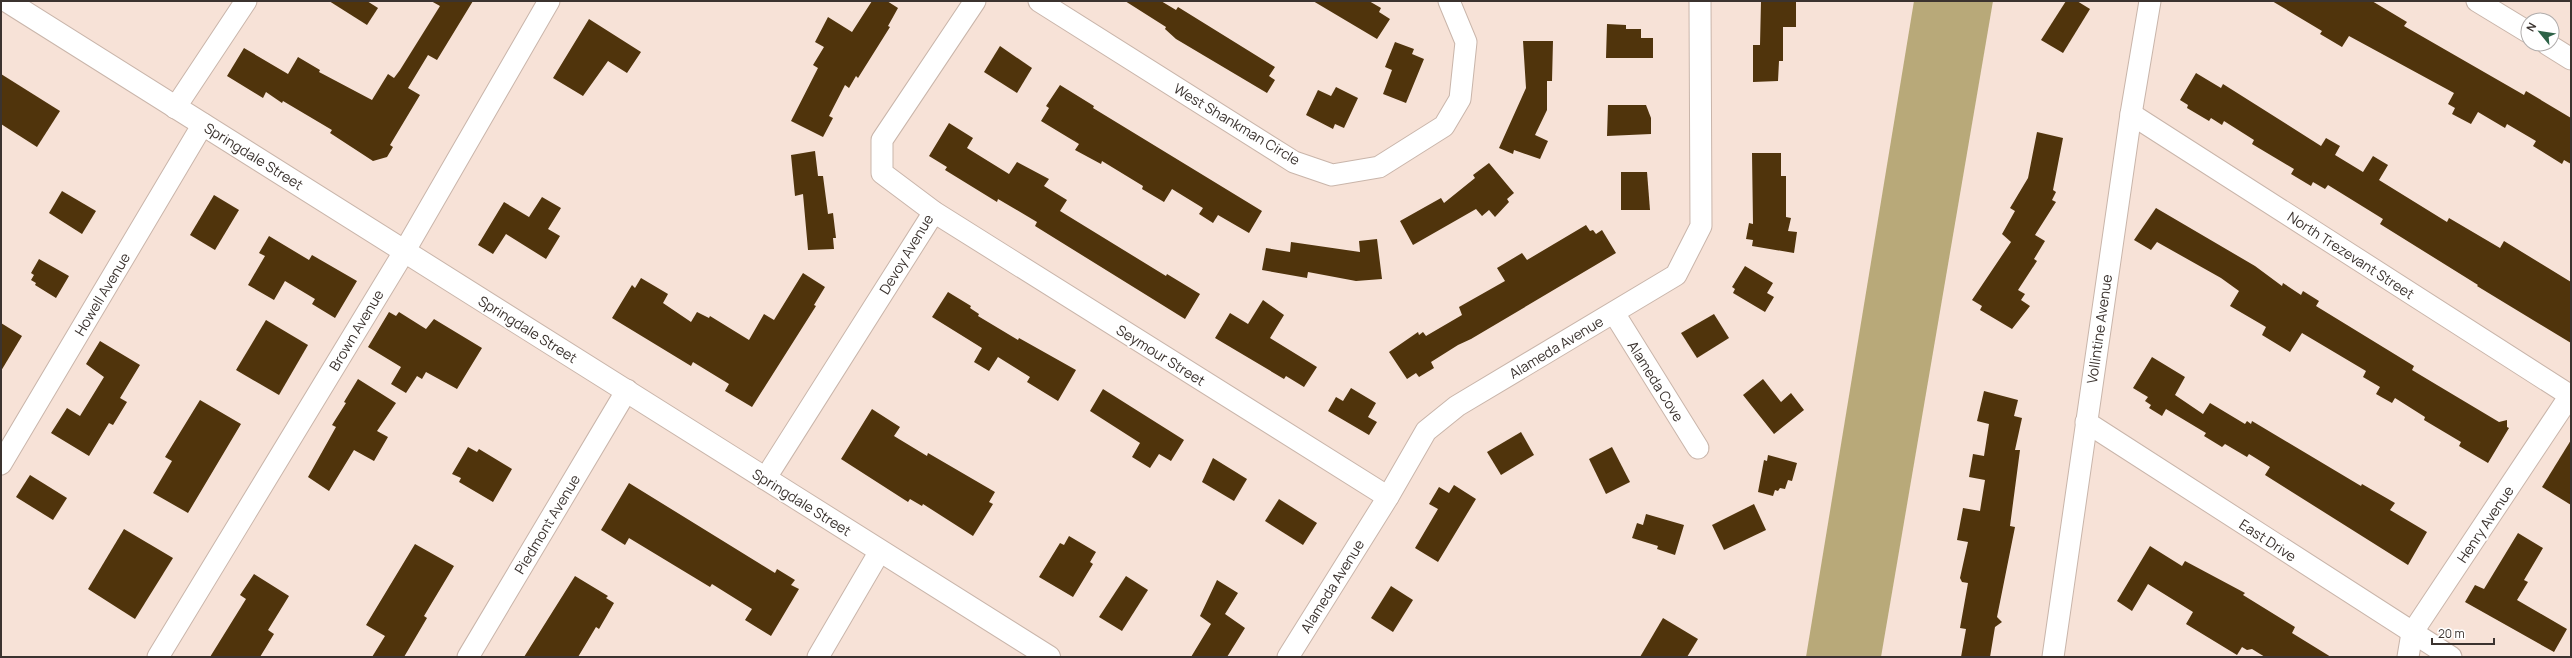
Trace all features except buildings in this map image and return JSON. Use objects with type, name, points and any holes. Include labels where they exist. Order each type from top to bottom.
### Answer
[{"type":"street","name":"Springdale Street","points":[[7,1],[404,252],[627,390],[764,479],[1049,657]]},
{"type":"street","points":[[175,108],[246,1]]},
{"type":"street","name":"Brown Avenue","points":[[158,657],[404,252],[549,1]]},
{"type":"street","name":"Devoy Avenue","points":[[764,479],[934,212],[882,173],[882,140],[975,1]]},
{"type":"street","name":"West Shankman Circle","points":[[1039,1],[1294,162],[1332,175],[1379,167],[1444,126],[1460,99],[1466,42],[1449,1]]},
{"type":"street","name":"Alameda Avenue","points":[[1288,657],[1388,497],[1426,431],[1457,406],[1676,275],[1701,226],[1700,1]]},
{"type":"street","name":"Vollintine Avenue","points":[[2053,657],[2131,114],[2150,1]]},
{"type":"street","points":[[2477,1],[2520,27]]},
{"type":"street","points":[[2560,52],[2571,58]]},
{"type":"street","name":"North Trezevant Street","points":[[2131,114],[2571,395]]},
{"type":"street","name":"Howell Avenue","points":[[1,464],[203,124]]},
{"type":"street","name":"Seymour Street","points":[[934,212],[1388,497]]},
{"type":"street","name":"Alameda Cove","points":[[1614,313],[1698,448]]},
{"type":"street","name":"Piedmont Avenue","points":[[468,657],[627,390]]},
{"type":"street","name":"Henry Avenue","points":[[2408,657],[2412,633],[2571,395]]},
{"type":"street","name":"East Drive","points":[[2086,422],[2412,633],[2452,657]]},
{"type":"street","points":[[818,657],[880,551]]},
{"type":"shaded area","points":[[1914,1],[1993,1],[1881,657],[1806,657]]}]
